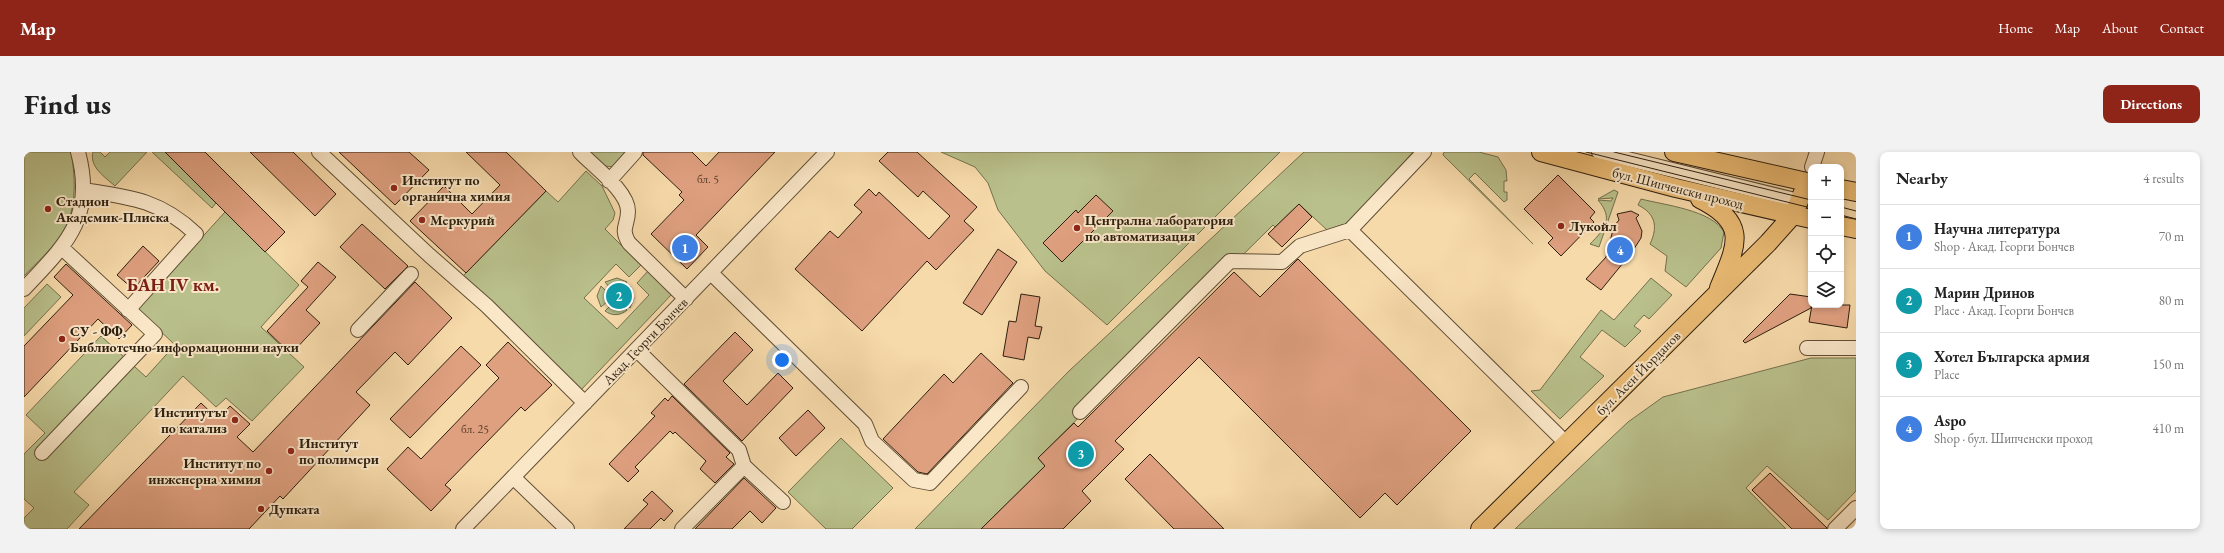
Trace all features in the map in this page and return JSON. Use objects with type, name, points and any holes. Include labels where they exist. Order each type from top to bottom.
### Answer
[{"type":"main road","name":"бул. Шипченски проход","points":[[1542,152],[1676,188],[1796,208]]},
{"type":"main road","points":[[1674,152],[1808,176]]},
{"type":"main road","name":"бул. Асен Йорданов","points":[[1480,529],[1768,243],[1796,208],[1808,181]]},
{"type":"main road","points":[[1676,188],[1718,209],[1733,227],[1735,244],[1716,294]]},
{"type":"main road","points":[[1844,190],[1856,192]]},
{"type":"main road","points":[[1796,208],[1808,217]]},
{"type":"main road","points":[[1844,227],[1856,229]]},
{"type":"street","points":[[24,289],[62,248],[78,219],[83,190],[78,152]]},
{"type":"street","points":[[319,152],[429,255],[487,306],[585,403]]},
{"type":"street","points":[[580,152],[619,190],[626,201],[628,211],[624,227],[624,235],[629,243],[686,299]]},
{"type":"street","points":[[609,181],[635,152]]},
{"type":"street","name":"Акад. Георги Бончев","points":[[463,529],[827,152]]},
{"type":"street","points":[[1080,412],[1230,261],[1282,262],[1300,246],[1350,230],[1424,152]]},
{"type":"street","points":[[1600,152],[1796,208]]},
{"type":"street","points":[[1814,164],[1817,152]]},
{"type":"street","points":[[83,190],[129,197],[163,208],[175,215],[196,234],[128,310]]},
{"type":"street","points":[[1350,230],[1567,444]]},
{"type":"street","points":[[42,453],[155,334],[62,248]]},
{"type":"street","points":[[711,273],[866,424],[872,441],[914,480],[930,483],[1021,387]]},
{"type":"street","points":[[358,330],[411,274]]},
{"type":"street","points":[[1807,348],[1856,348]]},
{"type":"street","points":[[637,350],[740,450],[744,466],[783,502]]},
{"type":"street","points":[[682,529],[744,466]]},
{"type":"street","points":[[513,477],[567,529]]},
{"type":"street","points":[[1835,529],[1855,513]]},
{"type":"green space","name":"Стадион Академик-Плиска","points":[[24,152],[71,152],[74,173],[74,196],[70,218],[66,228],[52,247],[24,276]]},
{"type":"green space","points":[[93,152],[100,152],[105,157],[110,152],[147,152],[115,186],[96,167],[92,157]]},
{"type":"green space","points":[[152,152],[165,152],[216,203],[212,208]]},
{"type":"green space","points":[[590,152],[629,152],[615,167],[605,166]]},
{"type":"green space","points":[[941,152],[1280,152],[1107,325],[1045,271],[998,210],[988,183],[975,167]]},
{"type":"green space","points":[[1304,152],[1413,152],[1350,222],[1327,230],[1299,204],[1275,227],[1273,225],[1038,458],[1045,466],[981,529],[915,529],[1069,371]]},
{"type":"green space","points":[[1444,152],[1479,152],[1498,157],[1506,170],[1507,181],[1504,181],[1504,192],[1507,192],[1507,200],[1504,202],[1475,173],[1469,179],[1533,244],[1443,155]]},
{"type":"green space","points":[[586,171],[602,186],[615,213],[613,220],[605,229],[641,265],[629,277],[616,264],[584,298],[617,329],[649,295],[637,283],[648,271],[672,294],[580,391],[463,276],[546,191],[558,202]]},
{"type":"green space","points":[[1614,190],[1618,192],[1599,247],[1590,244],[1606,224],[1606,213],[1598,200],[1611,201],[1613,198],[1598,199]]},
{"type":"green space","points":[[1641,199],[1699,213],[1709,218],[1724,232],[1721,248],[1686,287],[1665,271],[1667,256],[1650,244],[1653,238],[1654,222],[1649,212],[1638,205]]},
{"type":"green space","points":[[225,212],[299,285],[261,327],[304,367],[252,421],[226,398],[216,407],[183,376],[74,492],[89,505],[67,529],[24,529],[24,518],[34,508],[24,499],[24,454],[45,433],[26,415],[101,336],[146,377],[175,345],[137,309]]},
{"type":"green space","points":[[617,278],[627,282],[620,289],[611,289],[605,282]]},
{"type":"green space","points":[[1651,278],[1672,295],[1649,319],[1644,315],[1634,326],[1641,331],[1625,347],[1602,330],[1580,357],[1604,376],[1560,419],[1531,391],[1540,390],[1601,310],[1614,320]]},
{"type":"green space","points":[[47,284],[61,297],[24,336],[24,308]]},
{"type":"green space","points":[[601,286],[608,293],[608,301],[601,307],[597,296]]},
{"type":"green space","points":[[630,286],[634,298],[630,308],[623,301],[624,292]]},
{"type":"green space","points":[[612,304],[620,304],[627,310],[616,315],[610,314],[605,311]]},
{"type":"green space","points":[[1811,358],[1856,358],[1856,491],[1828,520],[1767,466],[1746,488],[1786,529],[1515,529],[1628,422],[1663,397]]},
{"type":"green space","points":[[841,438],[893,488],[852,529],[826,529],[788,492]]},
{"type":"building","points":[[165,152],[205,152],[285,232],[265,252]]},
{"type":"building","points":[[250,152],[293,152],[336,194],[315,216]]},
{"type":"building","name":"Институт по органична химия","points":[[339,152],[409,152],[429,170],[395,205]]},
{"type":"building","points":[[466,152],[506,152],[546,191],[466,273],[410,221],[444,186],[472,214],[500,185]]},
{"type":"building","points":[[643,152],[692,152],[706,166],[719,152],[775,152],[696,235],[708,247],[687,269],[651,234],[684,200],[679,195],[682,192],[643,155]]},
{"type":"building","points":[[888,152],[917,152],[977,207],[964,221],[974,230],[936,270],[927,261],[862,331],[795,269],[830,231],[838,238],[862,212],[854,205],[869,189],[876,196],[879,192],[929,239],[950,216],[923,191],[918,197],[879,161]]},
{"type":"building","points":[[1558,175],[1595,212],[1590,218],[1594,222],[1561,256],[1548,243],[1553,238],[1524,209]]},
{"type":"building","name":"Централна лаборатория по автоматизация","points":[[1096,195],[1113,211],[1062,262],[1043,243],[1076,210],[1078,213]]},
{"type":"building","points":[[1299,204],[1312,217],[1282,247],[1268,234]]},
{"type":"building","points":[[1631,211],[1639,215],[1636,218],[1642,231],[1641,238],[1632,252],[1601,290],[1586,279],[1606,257],[1614,226],[1619,220],[1617,214]]},
{"type":"building","points":[[362,224],[408,266],[385,289],[340,247]]},
{"type":"building","points":[[143,246],[159,261],[133,289],[117,275]]},
{"type":"building","points":[[998,249],[1017,262],[982,315],[963,303]]},
{"type":"building","points":[[1298,259],[1471,431],[1397,505],[1385,493],[1360,518],[1199,357],[1115,441],[1124,449],[1082,491],[1091,501],[1063,529],[981,529],[1045,466],[1038,458],[1074,423],[1078,427],[1234,272],[1260,297]]},
{"type":"building","points":[[318,262],[336,277],[306,310],[320,323],[291,354],[267,331],[308,287],[301,281]]},
{"type":"building","points":[[66,264],[132,325],[119,339],[98,319],[24,397],[24,346],[73,295],[54,277]]},
{"type":"building","points":[[415,282],[452,318],[408,365],[395,352],[356,392],[370,405],[283,499],[280,496],[249,529],[79,529],[201,403],[218,419],[230,406],[250,424],[237,437],[253,452]]},
{"type":"building","points":[[1021,294],[1040,297],[1035,326],[1042,327],[1039,339],[1028,337],[1024,360],[1003,356],[1009,321],[1016,322]]},
{"type":"building","points":[[1790,294],[1808,297],[1808,308],[1811,308],[1745,343],[1743,341]]},
{"type":"building","points":[[1844,305],[1850,305],[1847,328],[1809,322],[1811,308],[1844,308]]},
{"type":"building","points":[[735,332],[753,350],[723,381],[747,405],[778,373],[793,388],[742,441],[684,384]]},
{"type":"building","points":[[508,342],[552,385],[525,411],[521,407],[445,485],[451,490],[431,511],[387,469],[408,447],[421,459],[499,378],[486,365]]},
{"type":"building","points":[[461,346],[481,365],[410,438],[390,419]]},
{"type":"building","points":[[981,353],[1013,383],[927,474],[918,472],[883,439],[944,374],[953,383]]},
{"type":"building","points":[[672,396],[730,453],[726,457],[734,464],[715,483],[700,469],[706,461],[675,432],[673,434],[670,431],[635,467],[639,471],[628,482],[609,464],[655,416],[651,413],[665,398],[668,401]]},
{"type":"building","points":[[808,410],[825,428],[796,456],[779,438]]},
{"type":"building","points":[[1150,454],[1224,529],[1174,529],[1125,479]]},
{"type":"building","points":[[1770,473],[1827,529],[1792,529],[1752,490]]},
{"type":"building","points":[[744,478],[776,508],[762,523],[750,511],[732,529],[695,529]]},
{"type":"building","points":[[652,491],[673,511],[664,521],[661,518],[650,529],[624,529],[648,504],[643,500]]},
{"type":"tram line","points":[[1586,152],[1808,207]]},
{"type":"tram line","points":[[1614,152],[1808,199]]},
{"type":"tram line","points":[[1844,208],[1856,211]]},
{"type":"tram line","points":[[1844,216],[1856,219]]},
{"type":"place","name":"Институт по органична химия","points":[[394,188]]},
{"type":"place","name":"Стадион Академик-Плиска","points":[[48,209]]},
{"type":"place","name":"Меркурий","points":[[422,220]]},
{"type":"place","name":"Лукойл","points":[[1561,226]]},
{"type":"place","name":"Централна лаборатория по автоматизация","points":[[1077,228]]},
{"type":"place","name":"Научна литература","points":[[685,248]]},
{"type":"place","name":"Aspo","points":[[1620,250]]},
{"type":"place","name":"Марин Дринов","points":[[619,296]]},
{"type":"place","name":"СУ - ФФ, Библиотечно-информационни науки","points":[[62,339]]},
{"type":"place","name":"Институтът по катализ","points":[[235,420]]},
{"type":"place","name":"Институт по полимери","points":[[291,451]]},
{"type":"place","name":"Хотел Българска армия","points":[[1081,454]]},
{"type":"place","name":"Институт по инженерна химия","points":[[269,471]]},
{"type":"place","name":"Дупката","points":[[261,509]]},
{"type":"district","name":"БАН IV км.","points":[[173,284]]}]
